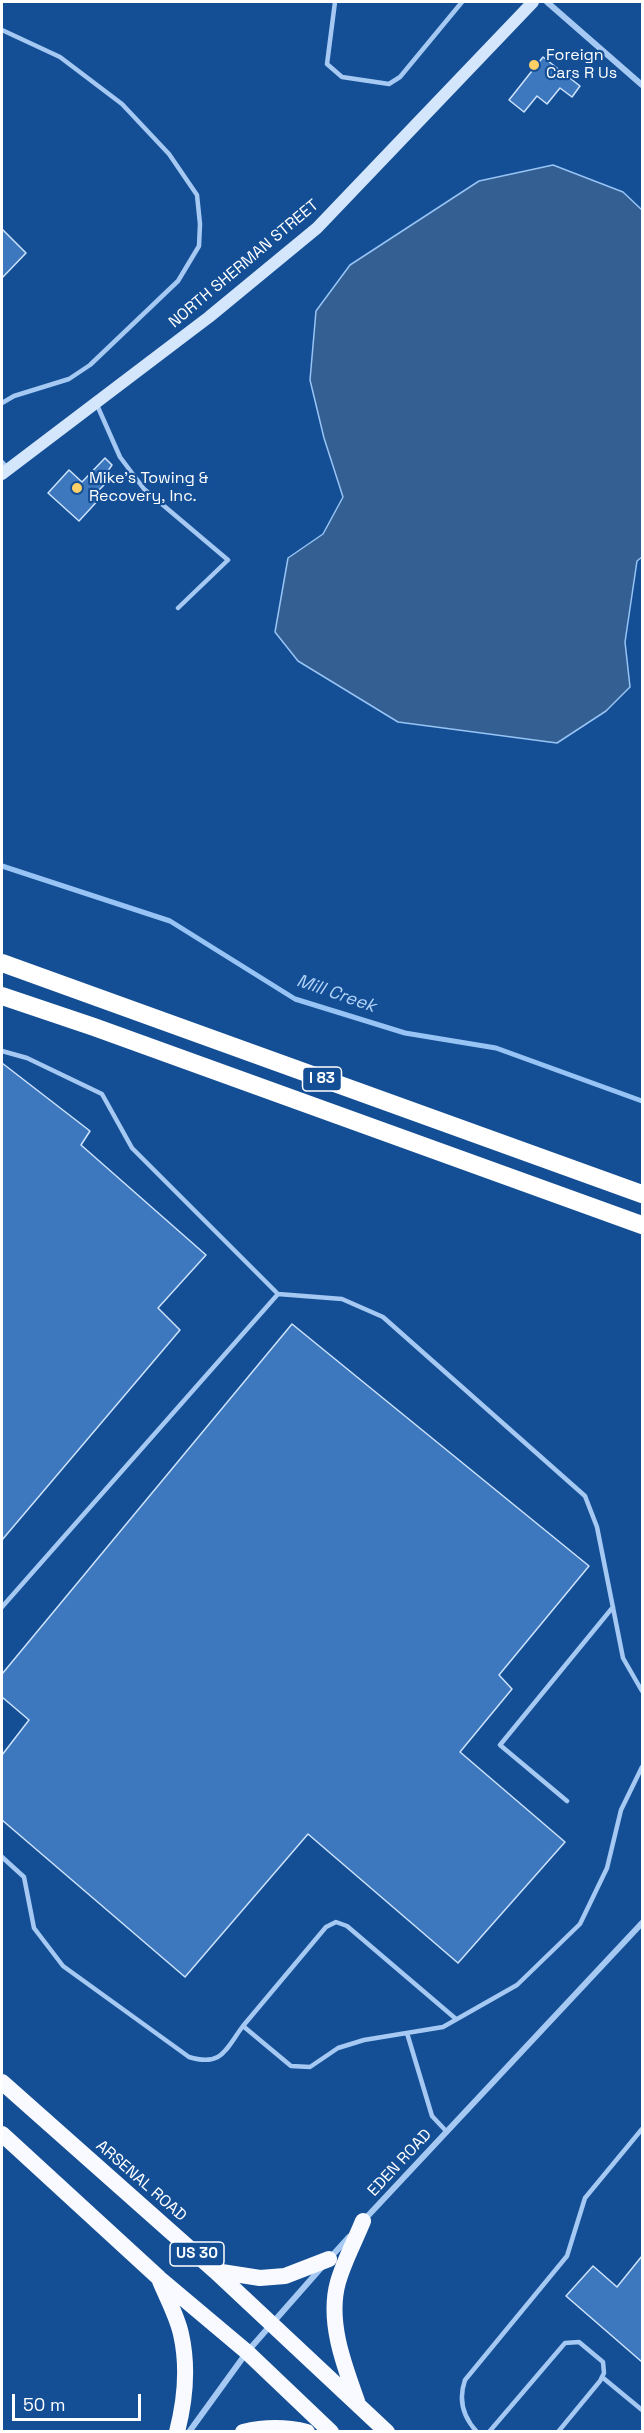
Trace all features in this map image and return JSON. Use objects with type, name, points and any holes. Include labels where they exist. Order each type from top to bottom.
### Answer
[{"type":"highway","name":"I 83","points":[[2,963],[642,1194]]},
{"type":"highway","name":"I 83","points":[[2,996],[94,1027],[642,1225]]},
{"type":"highway","name":"ARSENAL ROAD","points":[[2,2082],[216,2271],[387,2432]]},
{"type":"highway","name":"US 30","points":[[2,2134],[159,2278],[247,2352],[331,2432]]},
{"type":"highway","points":[[358,2405],[340,2353],[335,2311],[337,2283],[363,2221]]},
{"type":"highway","points":[[216,2271],[260,2278],[285,2276],[329,2259]]},
{"type":"highway","points":[[159,2278],[181,2332],[184,2354],[184,2385],[177,2432]]},
{"type":"highway","points":[[243,2432],[257,2428],[295,2428],[307,2432]]},
{"type":"main road","name":"NORTH SHERMAN STREET","points":[[4,468],[97,404],[209,317],[317,228],[533,2]]},
{"type":"street","points":[[547,2],[642,85]]},
{"type":"street","name":"EDEN ROAD","points":[[189,2432],[247,2352],[271,2324],[363,2221],[642,1923]]},
{"type":"lane","points":[[335,2],[327,64],[342,77],[389,84],[400,77],[462,2]]},
{"type":"lane","points":[[2,30],[60,57],[123,104],[169,154],[197,195],[200,224],[199,246],[178,281],[99,357],[69,379],[2,402]]},
{"type":"lane","points":[[97,404],[120,457],[144,489],[228,560],[178,608]]},
{"type":"lane","points":[[2,1051],[27,1058],[102,1094],[132,1148],[278,1294],[342,1299],[383,1317],[585,1496],[597,1527],[623,1658],[642,1691]]},
{"type":"lane","points":[[2,1607],[278,1294]]},
{"type":"lane","points":[[567,1801],[500,1745],[613,1607]]},
{"type":"lane","points":[[243,2026],[291,2066],[310,2067],[338,2048],[364,2040],[443,2027],[517,1985],[580,1924],[607,1868],[621,1810],[642,1767]]},
{"type":"lane","points":[[2,1857],[24,1877],[34,1928],[63,1966],[189,2057],[204,2062],[219,2058],[326,1927],[336,1922],[347,1926],[456,2019]]},
{"type":"lane","points":[[407,2033],[432,2116],[447,2132]]},
{"type":"lane","points":[[477,2432],[466,2420],[463,2407],[462,2390],[465,2380],[567,2256],[585,2198],[642,2129]]},
{"type":"lane","points":[[489,2432],[565,2343],[579,2342],[603,2362],[604,2373],[558,2432]]},
{"type":"lane","points":[[602,2377],[642,2410]]},
{"type":"water","points":[[553,165],[623,192],[642,210],[642,557],[637,561],[625,642],[630,687],[606,711],[557,743],[398,722],[298,661],[275,632],[288,558],[323,534],[343,497],[324,438],[310,380],[316,311],[350,265],[479,181]]},
{"type":"building","points":[[543,57],[580,86],[572,97],[560,88],[547,104],[537,96],[524,112],[509,100]]},
{"type":"building","points":[[2,229],[26,253],[2,278]]},
{"type":"building","name":"Mike's Towing & Recovery, Inc.","points":[[105,458],[112,465],[101,481],[105,484],[97,492],[102,496],[79,521],[48,493],[69,470],[82,482]]},
{"type":"building","points":[[2,1063],[90,1131],[81,1145],[206,1255],[158,1308],[180,1330],[2,1540]]},
{"type":"building","points":[[292,1324],[589,1566],[499,1675],[512,1689],[460,1752],[565,1842],[458,1963],[308,1834],[185,1977],[2,1820],[2,1755],[29,1720],[2,1697],[2,1674]]},
{"type":"building","points":[[642,2256],[642,2362],[566,2296],[593,2266],[617,2287]]},
{"type":"waterway","name":"Mill Creek","points":[[2,866],[170,921],[295,999],[405,1033],[496,1048],[642,1101]]},
{"type":"place","name":"Foreign Cars R Us","points":[[534,65]]},
{"type":"place","name":"Mike's Towing & Recovery, Inc.","points":[[77,488]]}]
